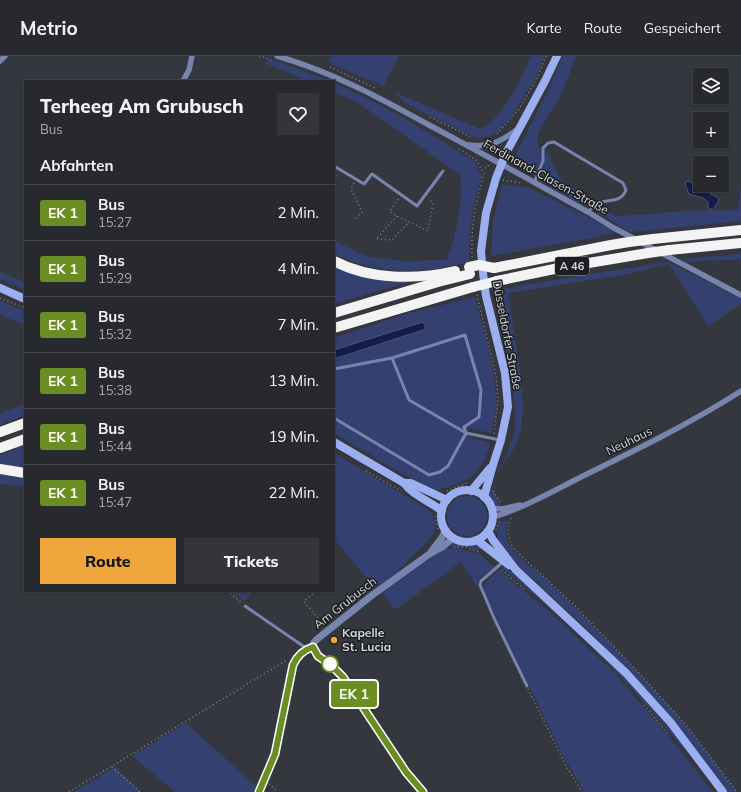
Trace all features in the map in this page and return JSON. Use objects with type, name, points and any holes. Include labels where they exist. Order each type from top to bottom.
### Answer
[{"type":"highway","name":"A 46","points":[[469,271],[480,265],[494,268],[611,244],[741,230]]},
{"type":"highway","name":"A 46","points":[[335,328],[473,287],[559,268],[669,250],[741,243]]},
{"type":"highway","points":[[335,261],[359,271],[394,277],[469,271]]},
{"type":"highway","points":[[335,313],[438,282],[469,271]]},
{"type":"highway","points":[[0,432],[24,423]]},
{"type":"highway","points":[[0,448],[24,439]]},
{"type":"highway","points":[[0,469],[24,473]]},
{"type":"main road","name":"Düsseldorfer Straße","points":[[484,497],[492,465],[501,440],[508,407],[505,373],[486,296],[481,251],[486,213],[496,178],[506,154],[546,81],[557,56]]},
{"type":"main road","points":[[0,288],[24,299]]},
{"type":"main road","points":[[335,443],[404,483],[409,490],[434,504],[446,530],[453,538],[460,541],[469,542],[477,540],[488,531],[492,524],[492,508],[484,497],[471,491],[458,492],[447,500],[438,512]]},
{"type":"main road","name":"Düsseldorfer Straße","points":[[471,491],[492,465]]},
{"type":"main road","points":[[404,483],[411,483],[447,500]]},
{"type":"main road","points":[[488,531],[516,570],[626,673],[671,723],[723,792]]},
{"type":"main road","points":[[477,540],[486,547],[501,564],[516,570]]},
{"type":"street","points":[[0,61],[5,56]]},
{"type":"street","points":[[184,80],[189,70],[192,56]]},
{"type":"street","name":"Ferdinand-Clasen-Straße","points":[[277,56],[289,58],[385,101],[588,212],[614,228],[741,295]]},
{"type":"street","name":"Ferdinand-Clasen-Straße","points":[[467,145],[480,147],[488,145],[502,140],[520,127]]},
{"type":"street","name":"Neuhaus","points":[[492,508],[514,510],[660,438],[706,413],[741,391]]},
{"type":"street","name":"Neuhaus","points":[[493,517],[502,508],[524,504]]},
{"type":"street","name":"Am Grubusch","points":[[444,542],[446,530]]},
{"type":"street","name":"Am Grubusch","points":[[296,658],[310,648],[314,642],[327,630],[371,596],[444,542],[453,538]]},
{"type":"street","points":[[310,648],[343,677],[406,772],[424,792]]},
{"type":"street","points":[[259,792],[275,754],[293,665],[296,658]]},
{"type":"lane","points":[[534,183],[543,162],[543,148],[548,143],[554,142],[626,186],[623,197],[596,203],[588,212]]},
{"type":"lane","points":[[335,167],[364,184],[372,174],[417,206],[443,172]]},
{"type":"lane","points":[[335,369],[392,358],[465,335],[481,390],[479,417],[464,427],[466,433],[448,466],[440,472],[429,475],[335,419]]},
{"type":"lane","points":[[392,358],[409,400],[466,433],[501,440]]},
{"type":"lane","points":[[501,564],[481,581],[481,589],[527,686]]},
{"type":"lane","points":[[245,606],[310,648]]},
{"type":"path","points":[[506,154],[517,158],[523,167],[537,176]]},
{"type":"path","points":[[496,178],[507,182],[525,185]]},
{"type":"path","points":[[354,221],[362,212],[351,189],[356,179]]},
{"type":"path","points":[[401,195],[390,211],[428,231],[433,203],[426,194]]},
{"type":"path","points":[[397,216],[376,239],[392,240],[409,221]]},
{"type":"path","points":[[0,298],[24,308]]},
{"type":"path","points":[[361,467],[406,494]]},
{"type":"path","points":[[487,487],[492,489],[497,495],[505,519],[498,524],[496,529],[496,537],[493,540]]},
{"type":"path","points":[[502,508],[507,501]]},
{"type":"path","points":[[514,510],[508,531],[513,548],[571,602],[639,673],[686,725],[737,792]]},
{"type":"path","points":[[438,512],[437,534],[450,548],[456,546],[466,547],[480,552],[486,547]]},
{"type":"path","points":[[501,564],[526,590]]},
{"type":"path","points":[[228,592],[245,606]]},
{"type":"path","points":[[314,592],[304,601],[327,630]]},
{"type":"path","points":[[69,792],[290,658],[296,658]]},
{"type":"path","points":[[527,686],[566,766],[582,792]]},
{"type":"path","points":[[643,704],[671,737]]},
{"type":"path","points":[[112,766],[140,792]]},
{"type":"path","points":[[264,782],[271,784],[278,792]]},
{"type":"shaded area","points":[[331,56],[399,56],[383,86],[334,65],[329,60]]},
{"type":"shaded area","points":[[531,56],[544,56],[537,75],[513,114],[498,132],[486,138],[474,137],[403,102],[396,93],[480,129],[488,125],[496,118],[510,98]]},
{"type":"shaded area","points":[[563,56],[576,56],[560,98],[538,134],[537,140],[542,160],[536,173],[527,167],[516,154],[549,89]]},
{"type":"shaded area","points":[[271,59],[328,80],[305,80],[265,63]]},
{"type":"shaded area","points":[[335,83],[404,118],[474,161],[482,176],[476,196],[470,229],[469,262],[433,269],[408,271],[362,265],[335,254],[335,240],[342,245],[369,257],[405,261],[447,260],[454,239],[460,207],[460,175],[357,102],[335,92]]},
{"type":"shaded area","points":[[546,149],[561,180],[592,201],[582,205],[543,182],[542,175]]},
{"type":"shaded area","points":[[689,181],[693,183],[693,192],[708,192],[718,198],[719,200],[713,210],[708,208],[708,202],[703,198],[689,194],[685,184]]},
{"type":"shaded area","points":[[502,184],[529,188],[618,232],[491,256],[493,221]]},
{"type":"shaded area","points":[[741,187],[741,221],[630,232],[597,212],[599,206],[615,216],[684,211],[738,210]]},
{"type":"shaded area","points":[[741,254],[741,259],[687,262],[682,259]]},
{"type":"shaded area","points":[[668,262],[741,298],[741,304],[708,326],[669,264],[623,275],[508,293],[521,377],[523,410],[521,429],[515,447],[496,475],[502,465],[514,433],[515,416],[511,372],[493,292],[528,284]]},
{"type":"shaded area","points":[[335,264],[416,280],[335,304]]},
{"type":"shaded area","points":[[0,272],[24,282],[24,290],[0,279]]},
{"type":"shaded area","points":[[475,297],[491,361],[495,387],[495,416],[491,433],[468,428],[468,437],[490,443],[482,465],[474,475],[436,492],[397,471],[335,434],[335,338],[409,313]]},
{"type":"shaded area","points":[[0,301],[24,311],[24,325],[0,315]]},
{"type":"shaded area","points":[[423,322],[426,329],[335,359],[335,350]]},
{"type":"shaded area","points":[[24,404],[24,415],[0,425],[0,413]]},
{"type":"shaded area","points":[[24,445],[24,468],[0,465],[0,455]]},
{"type":"shaded area","points":[[335,454],[429,510],[435,520],[435,531],[429,540],[397,573],[375,588],[335,540]]},
{"type":"shaded area","points":[[0,475],[17,475],[24,477],[24,486],[0,484]]},
{"type":"shaded area","points":[[490,489],[495,494],[500,506],[492,502],[489,493]]},
{"type":"shaded area","points":[[467,496],[478,499],[484,505],[487,516],[484,527],[478,533],[467,536],[456,533],[450,527],[447,516],[450,505],[456,499]]},
{"type":"shaded area","points":[[509,519],[506,537],[514,552],[556,589],[643,677],[701,744],[736,792],[729,792],[684,735],[620,663],[586,628],[523,570],[496,540],[498,538],[498,525]]},
{"type":"shaded area","points":[[452,543],[476,544],[484,547],[480,550],[464,546],[451,547],[449,545]]},
{"type":"shaded area","points":[[446,548],[455,548],[480,554],[494,567],[479,579],[477,587],[461,562],[395,610],[381,591]]},
{"type":"shaded area","points":[[505,566],[609,660],[684,745],[684,749],[607,662],[582,637],[502,568]]},
{"type":"shaded area","points":[[499,570],[560,621],[613,671],[670,738],[713,792],[585,792],[563,756],[487,598],[484,590],[484,584]]},
{"type":"shaded area","points":[[231,592],[253,592],[244,601]]},
{"type":"shaded area","points":[[186,723],[257,787],[255,792],[175,792],[132,756]]},
{"type":"shaded area","points":[[115,767],[141,792],[74,792]]},
{"type":"bus line","points":[[259,792],[275,754],[294,661],[300,654],[313,647],[318,656],[331,665],[343,677],[406,772],[423,792]]},
{"type":"place","name":"Kapelle St. Lucia","points":[[334,640]]}]
